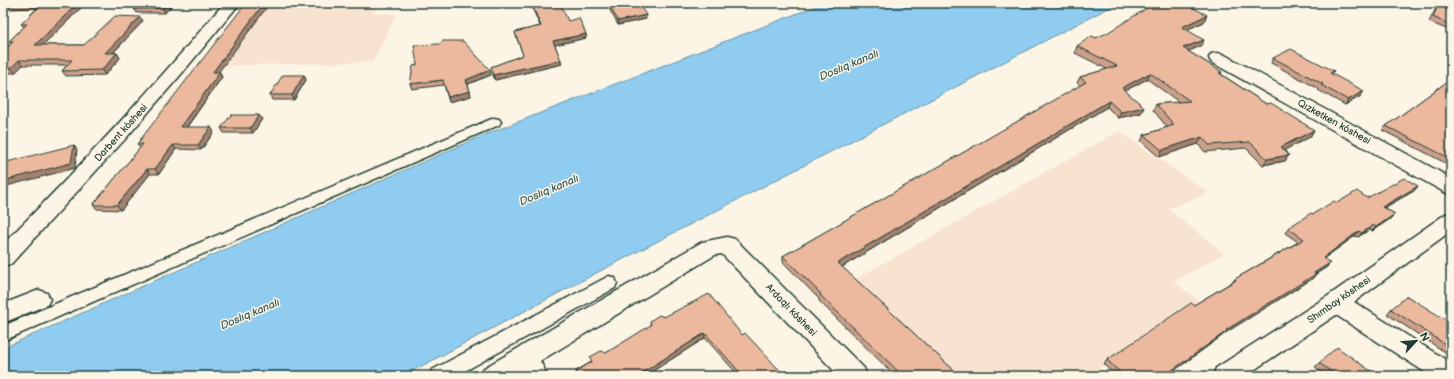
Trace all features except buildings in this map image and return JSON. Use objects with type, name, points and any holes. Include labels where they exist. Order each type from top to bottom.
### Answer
[{"type":"street","name":"Darbent kóshesi","points":[[3,258],[61,199],[172,76],[232,3]]},
{"type":"street","name":"Qızketken kóshesi","points":[[1217,58],[1451,187]]},
{"type":"street","points":[[3,334],[494,122]]},
{"type":"street","name":"Shımbay kóshesi","points":[[1225,376],[1336,303],[1451,220]]},
{"type":"street","name":"Ardaqlı kóshesi","points":[[530,367],[710,248],[727,245],[855,376]]},
{"type":"street","points":[[439,376],[609,283]]},
{"type":"street","points":[[3,314],[39,299]]},
{"type":"street","points":[[1336,303],[1451,376]]},
{"type":"street","points":[[493,376],[530,367]]},
{"type":"shaded area","points":[[252,3],[380,3],[372,13],[396,14],[373,62],[203,66]]},
{"type":"shaded area","points":[[1119,131],[1209,193],[1168,209],[1224,253],[1174,282],[1235,328],[1167,376],[1116,376],[1104,365],[1087,376],[895,376],[819,301],[850,282]]},
{"type":"water","name":"Doslıq kanalı","points":[[824,3],[1118,3],[602,270],[403,376],[3,376],[3,348],[484,135]]}]
